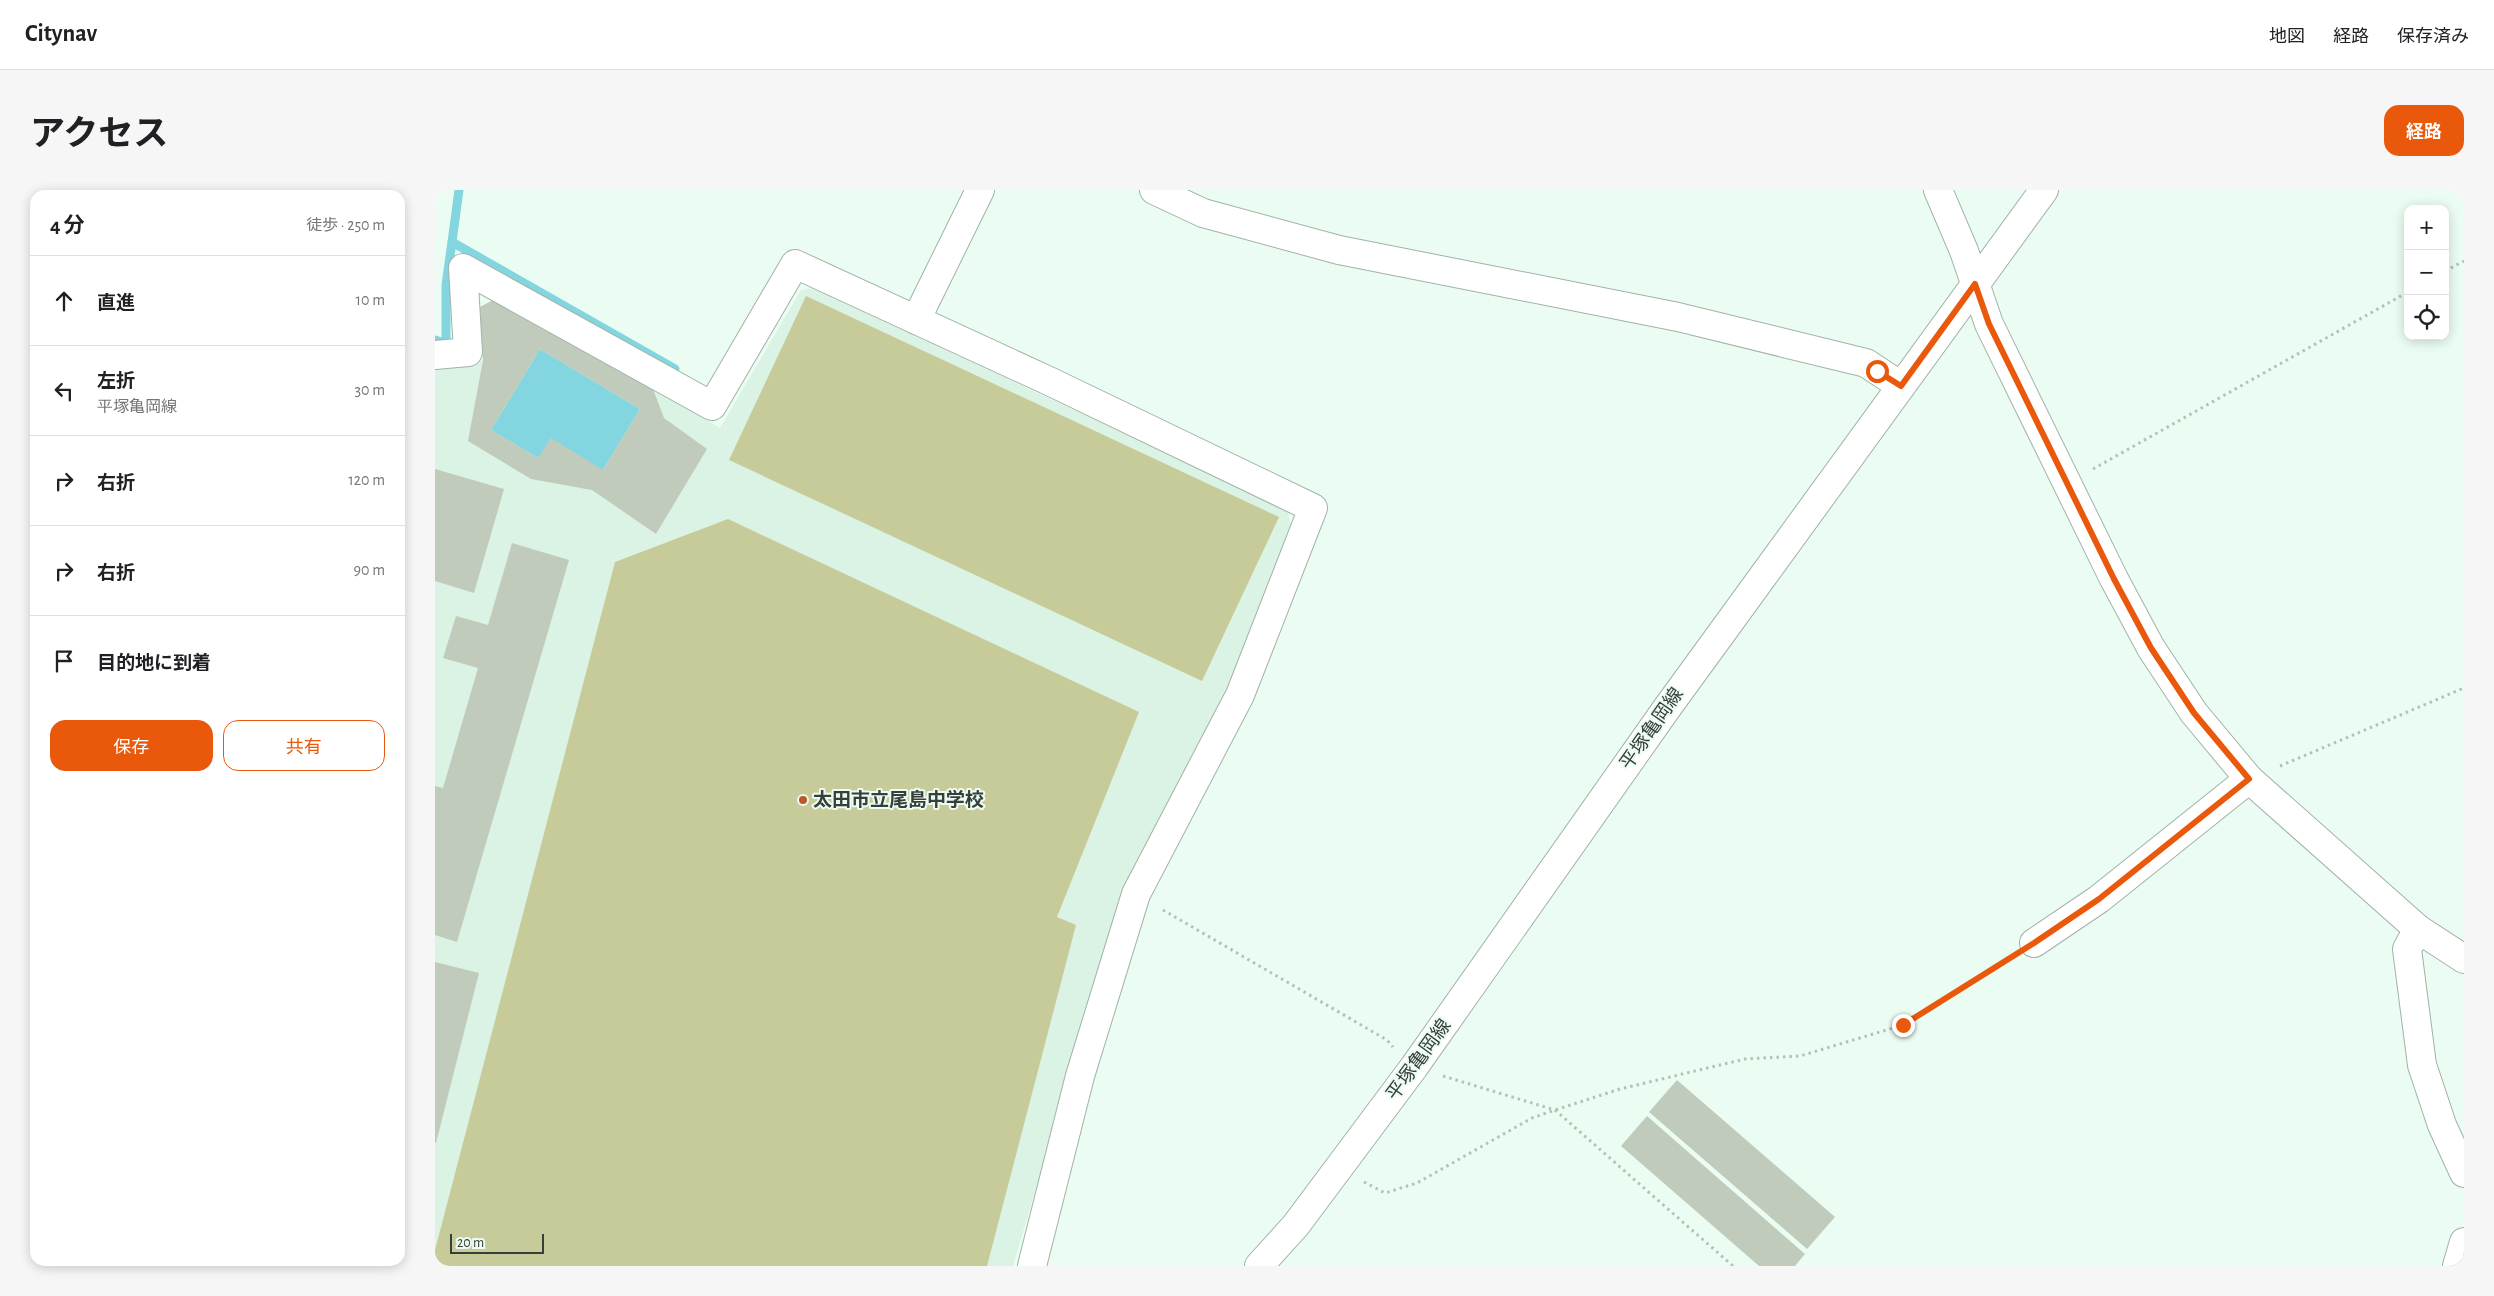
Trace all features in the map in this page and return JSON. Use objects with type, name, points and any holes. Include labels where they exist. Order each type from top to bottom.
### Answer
[{"type":"street","points":[[917,320],[980,190]]},
{"type":"street","points":[[1154,190],[1203,213],[1339,250],[1678,317],[1866,363],[1901,386]]},
{"type":"street","points":[[1938,190],[1989,324],[2114,579],[2151,648],[2194,713],[2249,779],[2418,929],[2464,958]]},
{"type":"street","name":"平塚亀岡線","points":[[1259,1266],[1297,1225],[1414,1067],[1667,708],[2044,190]]},
{"type":"street","points":[[435,355],[468,352],[463,268],[712,406],[795,264],[1049,380],[1313,508],[1240,695],[1136,894],[1080,1076],[1032,1266]]},
{"type":"street","points":[[2034,943],[2099,899],[2249,779]]},
{"type":"street","points":[[2418,929],[2407,949],[2422,1065],[2442,1125],[2464,1173]]},
{"type":"street","points":[[2457,1266],[2464,1242]]},
{"type":"path","points":[[2449,269],[2464,261]]},
{"type":"path","points":[[2068,482],[2404,294]]},
{"type":"path","points":[[2249,779],[2464,688]]},
{"type":"path","points":[[1341,1167],[1385,1193],[1417,1183],[1532,1118],[1620,1089],[1745,1059],[1800,1056],[1903,1025],[2034,943]]},
{"type":"shaded area","name":"太田市立尾島中学校","points":[[812,288],[1287,509],[1292,529],[1221,702],[1121,898],[1013,1266],[435,1266],[435,368],[483,360],[480,307],[497,298],[720,428],[801,290]]},
{"type":"green space","points":[[806,296],[1279,517],[1202,681],[729,460]]},
{"type":"green space","points":[[728,519],[1139,712],[1057,917],[1076,925],[987,1266],[435,1266],[435,1250],[615,562]]},
{"type":"water","points":[[540,349],[640,409],[603,470],[538,458],[491,430]]},
{"type":"building","points":[[497,298],[653,389],[664,418],[707,449],[656,534],[592,490],[531,479],[468,441],[483,360],[480,307]],"holes":[[[540,349],[640,409],[603,470],[551,438],[538,458],[491,430]]]},
{"type":"building","points":[[435,469],[504,489],[474,593],[435,581]]},
{"type":"building","points":[[512,543],[569,560],[457,942],[435,935],[435,786],[443,788],[478,668],[443,658],[456,616],[488,625]]},
{"type":"building","points":[[435,962],[479,973],[436,1143],[435,1143]]},
{"type":"building","points":[[1677,1080],[1835,1217],[1807,1249],[1649,1112]]},
{"type":"building","points":[[1647,1116],[1805,1254],[1795,1266],[1759,1266],[1621,1146]]},
{"type":"waterway","points":[[459,190],[452,242],[675,369]]},
{"type":"waterway","points":[[435,340],[446,343],[446,285],[452,242]]},
{"type":"place","name":"太田市立尾島中学校","points":[[803,800]]},
{"type":"route","points":[[1877,371],[1901,386],[1975,284],[1989,324],[2114,579],[2151,648],[2194,713],[2249,779],[2099,899],[2034,943],[1903,1025]]}]
